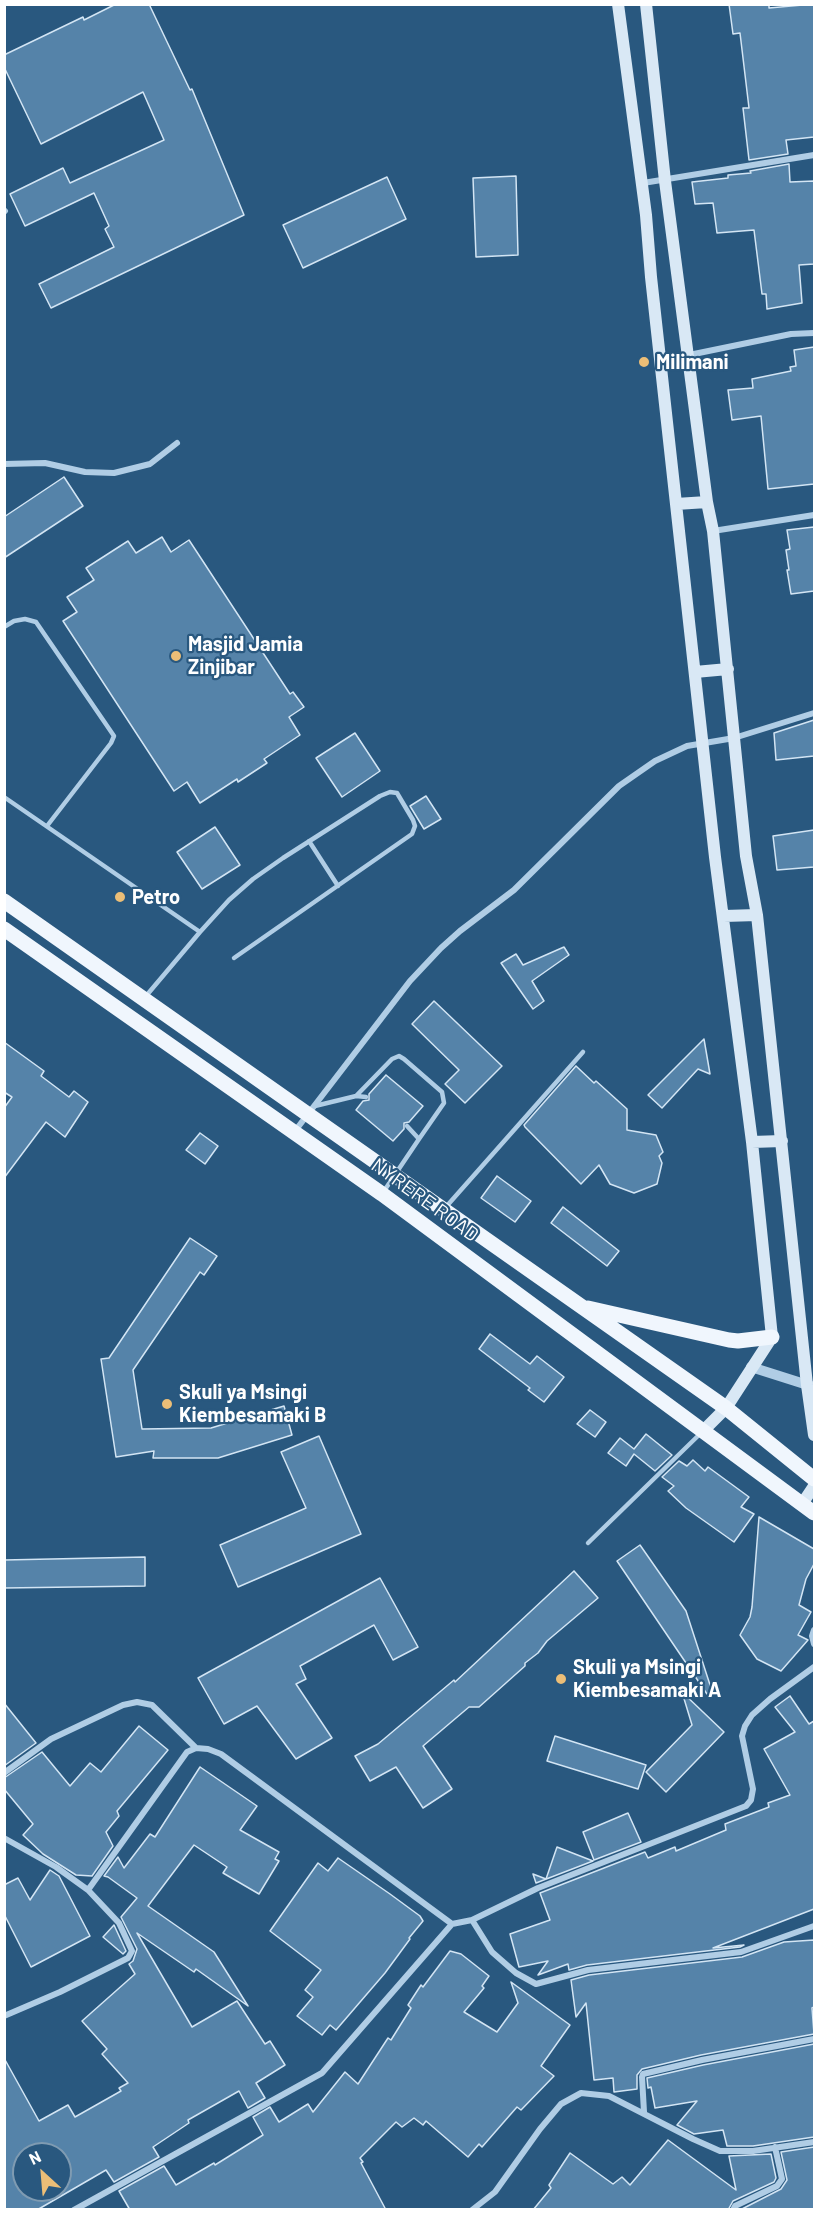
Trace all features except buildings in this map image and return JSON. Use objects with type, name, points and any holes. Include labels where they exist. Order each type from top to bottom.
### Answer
[{"type":"main road","points":[[618,4],[643,183],[715,857],[752,1142],[772,1337],[726,1408],[704,1430]]},
{"type":"main road","points":[[646,4],[665,181],[707,502],[713,531],[746,856],[757,915],[811,1386],[814,1435]]},
{"type":"main road","points":[[676,504],[707,502]]},
{"type":"main road","points":[[695,672],[728,669]]},
{"type":"main road","name":"NYRERE ROAD","points":[[4,901],[310,1109],[443,1210],[726,1408],[814,1479]]},
{"type":"main road","points":[[724,916],[757,915]]},
{"type":"main road","name":"NYRERE ROAD","points":[[4,929],[382,1194],[808,1508]]},
{"type":"main road","points":[[752,1142],[782,1141]]},
{"type":"main road","points":[[580,1306],[729,1340],[772,1337]]},
{"type":"main road","points":[[808,1508],[814,1486]]},
{"type":"street","points":[[643,183],[814,154]]},
{"type":"street","points":[[689,355],[790,334],[814,333]]},
{"type":"street","points":[[4,464],[45,463],[85,472],[114,473],[150,464],[177,443]]},
{"type":"street","points":[[713,531],[814,514]]},
{"type":"street","points":[[294,1133],[310,1109],[410,981],[441,948],[514,890],[630,777],[665,755],[703,742],[734,738],[814,713]]},
{"type":"street","points":[[751,1367],[811,1386]]},
{"type":"street","points":[[814,1630],[812,1636],[814,1644]]},
{"type":"street","points":[[74,2210],[322,2073],[452,1924],[472,1920],[538,1888],[746,1806],[751,1800],[753,1789],[742,1736],[745,1726],[752,1715],[770,1699],[814,1667]]},
{"type":"street","points":[[4,1773],[51,1739],[123,1705],[137,1702],[152,1705],[196,1748]]},
{"type":"street","points":[[88,1890],[187,1752],[196,1748],[208,1749],[221,1754],[452,1924]]},
{"type":"street","points":[[4,1838],[56,1867],[88,1890],[119,1923],[132,1951],[128,1958],[60,1992],[4,2016]]},
{"type":"street","points":[[472,1920],[492,1952],[516,1973],[536,1984],[588,1970],[741,1952],[814,1926]]},
{"type":"street","points":[[644,2112],[643,2074],[724,2055],[814,2039]]},
{"type":"street","points":[[472,2210],[495,2192],[540,2129],[561,2104],[581,2093],[609,2096],[720,2151],[753,2151],[814,2142]]},
{"type":"street","points":[[733,2210],[735,2206],[777,2186],[782,2179],[775,2147]]},
{"type":"lane","points":[[4,627],[14,621],[25,619],[36,622],[114,736],[47,826]]},
{"type":"lane","points":[[145,998],[229,900],[253,879],[380,796],[390,792],[397,793],[413,820],[415,826],[412,834],[234,958]]},
{"type":"lane","points":[[4,797],[200,932]]},
{"type":"lane","points":[[309,841],[338,886]]},
{"type":"lane","points":[[443,1210],[583,1052]]},
{"type":"lane","points":[[356,1096],[392,1059],[399,1056],[442,1092],[444,1103],[382,1194]]},
{"type":"lane","points":[[310,1109],[356,1096],[366,1097]]},
{"type":"lane","points":[[406,1126],[419,1139]]},
{"type":"lane","points":[[588,1543],[704,1430]]},
{"type":"place","name":"Milimani","points":[[644,362]]},
{"type":"place","name":"Masjid Jamia Zinjibar","points":[[176,656]]},
{"type":"place","name":"Petro","points":[[120,897]]},
{"type":"place","name":"Skuli ya Msingi Kiembesamaki B","points":[[167,1404]]},
{"type":"place","name":"Skuli ya Msingi Kiembesamaki A","points":[[561,1679]]}]
